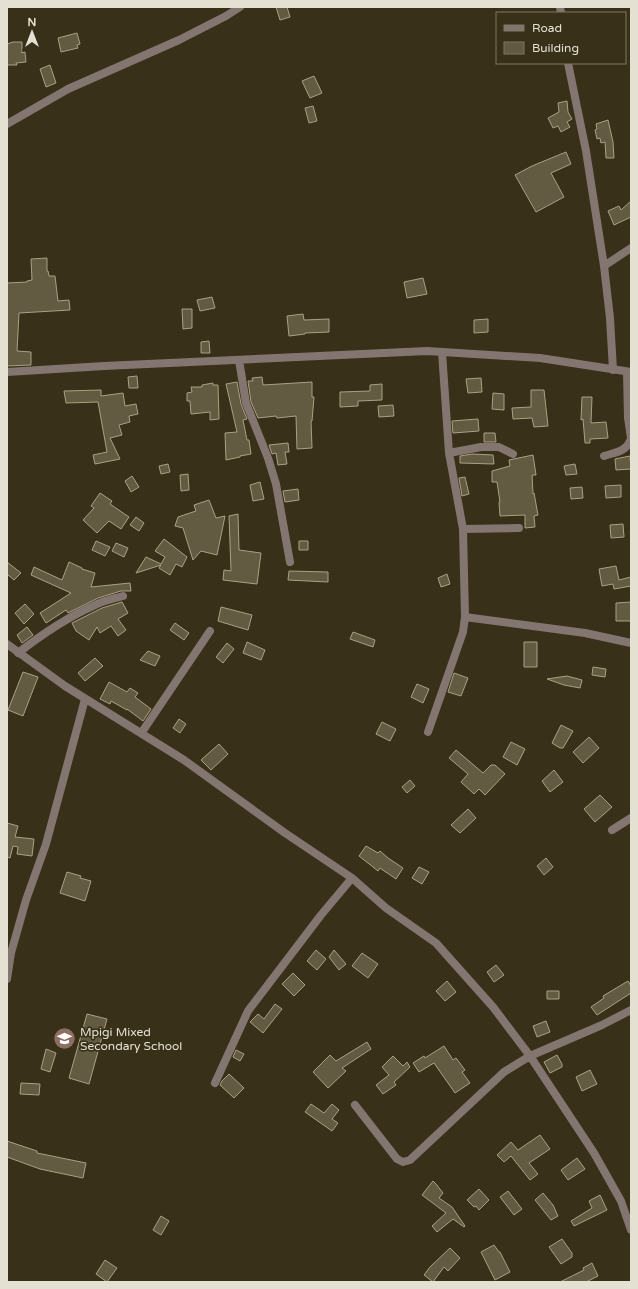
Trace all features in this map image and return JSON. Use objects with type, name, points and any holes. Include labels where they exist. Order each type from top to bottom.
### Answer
[{"type":"street","points":[[7,124],[68,89],[179,40],[226,16],[240,7]]},
{"type":"street","points":[[568,64],[586,151],[604,266],[610,318],[613,370]]},
{"type":"street","points":[[604,266],[631,248]]},
{"type":"street","points":[[7,372],[427,351],[540,358],[629,372],[628,418],[631,439],[628,446],[622,450],[604,456]]},
{"type":"street","points":[[428,732],[463,632],[465,617],[463,529],[449,453],[442,352]]},
{"type":"street","points":[[239,360],[246,403],[268,458],[276,484],[290,562]]},
{"type":"street","points":[[449,453],[481,447],[499,447],[513,454]]},
{"type":"street","points":[[463,529],[519,528]]},
{"type":"street","points":[[18,653],[39,636],[62,622],[94,605],[123,596]]},
{"type":"street","points":[[465,617],[586,633],[631,643]]},
{"type":"street","points":[[142,732],[210,630]]},
{"type":"street","points":[[7,644],[85,699],[142,732],[184,760],[285,833],[352,878],[386,908],[436,943],[493,1007],[530,1056],[594,1153],[621,1201],[631,1230]]},
{"type":"street","points":[[7,979],[11,952],[26,900],[46,844],[85,699]]},
{"type":"street","points":[[612,830],[631,818]]},
{"type":"street","points":[[215,1083],[248,1011],[321,915],[352,878]]},
{"type":"street","points":[[355,1105],[397,1159],[403,1162],[410,1160],[504,1072],[530,1056],[602,1025],[631,1010]]},
{"type":"building","points":[[276,7],[287,7],[290,17],[280,20]]},
{"type":"building","points":[[77,33],[80,44],[77,45],[78,48],[61,52],[58,38]]},
{"type":"building","points":[[22,42],[22,53],[25,52],[26,62],[16,63],[17,65],[7,65],[7,44]]},
{"type":"building","points":[[50,65],[56,83],[46,87],[40,69]]},
{"type":"building","points":[[314,76],[322,93],[310,98],[302,81]]},
{"type":"building","points":[[567,101],[568,112],[572,119],[567,122],[570,127],[561,132],[558,126],[553,128],[548,118],[559,112],[558,103]]},
{"type":"building","points":[[313,106],[317,121],[309,123],[305,108]]},
{"type":"building","points":[[608,120],[613,142],[614,158],[606,158],[605,142],[601,143],[600,138],[597,139],[595,130],[597,129],[596,124]]},
{"type":"building","points":[[566,152],[571,164],[551,173],[564,197],[536,212],[515,175],[532,166]]},
{"type":"building","points":[[631,201],[631,217],[614,225],[608,211],[619,206],[621,210]]},
{"type":"building","points":[[47,258],[47,271],[49,276],[55,276],[58,301],[69,300],[70,310],[19,313],[17,351],[31,352],[31,365],[7,366],[7,283],[27,282],[32,280],[31,259]]},
{"type":"building","points":[[423,278],[427,294],[407,298],[404,282]]},
{"type":"building","points":[[212,297],[215,308],[200,311],[197,300]]},
{"type":"building","points":[[182,309],[192,309],[192,328],[183,329]]},
{"type":"building","points":[[303,314],[304,320],[329,319],[329,332],[305,333],[289,336],[287,316]]},
{"type":"building","points":[[488,319],[488,332],[474,333],[474,320]]},
{"type":"building","points":[[209,341],[210,353],[201,353],[201,342]]},
{"type":"building","points":[[137,376],[138,388],[129,388],[128,377]]},
{"type":"building","points":[[262,377],[263,385],[312,382],[312,397],[314,397],[311,421],[312,448],[297,449],[296,416],[258,418],[251,402],[248,381],[253,381],[252,378]]},
{"type":"building","points":[[481,378],[482,392],[468,393],[466,379]]},
{"type":"building","points":[[237,382],[241,404],[247,419],[243,420],[247,440],[249,440],[251,454],[226,460],[225,433],[237,432],[226,384]]},
{"type":"building","points":[[213,383],[213,385],[218,385],[219,419],[210,420],[210,412],[191,414],[190,401],[187,401],[187,393],[192,392],[191,387],[202,387],[202,385]]},
{"type":"building","points":[[382,384],[382,400],[358,401],[358,406],[340,407],[340,392],[370,391],[370,385]]},
{"type":"building","points":[[101,390],[101,396],[123,393],[125,406],[136,404],[138,414],[129,416],[130,422],[119,425],[122,435],[110,438],[120,459],[95,464],[93,455],[107,452],[98,402],[66,403],[64,391]]},
{"type":"building","points":[[531,390],[544,390],[548,426],[534,427],[532,418],[513,419],[512,408],[531,407]]},
{"type":"building","points":[[493,393],[504,394],[504,410],[492,409]]},
{"type":"building","points":[[582,397],[592,397],[591,423],[606,422],[608,438],[590,439],[590,443],[585,443],[583,419],[581,420]]},
{"type":"building","points":[[393,405],[394,416],[379,417],[378,406]]},
{"type":"building","points":[[478,419],[479,431],[453,433],[452,421]]},
{"type":"building","points":[[484,433],[495,433],[496,442],[484,442]]},
{"type":"building","points":[[288,443],[289,452],[285,452],[287,464],[278,465],[276,453],[272,454],[269,445]]},
{"type":"building","points":[[472,454],[493,455],[494,464],[460,463],[460,456]]},
{"type":"building","points":[[533,455],[536,475],[532,475],[533,494],[534,493],[538,515],[534,516],[535,527],[525,528],[525,515],[500,516],[500,502],[497,482],[492,482],[492,471],[510,466],[509,460]]},
{"type":"building","points":[[630,456],[631,469],[616,470],[615,459]]},
{"type":"building","points":[[168,464],[170,472],[161,474],[159,466]]},
{"type":"building","points":[[575,464],[577,474],[566,475],[564,466]]},
{"type":"building","points":[[188,474],[189,490],[181,491],[180,475]]},
{"type":"building","points":[[132,476],[139,487],[131,492],[125,481]]},
{"type":"building","points":[[465,477],[469,494],[462,496],[459,478]]},
{"type":"building","points":[[260,482],[264,499],[253,501],[250,485]]},
{"type":"building","points":[[621,485],[621,497],[606,498],[605,486]]},
{"type":"building","points":[[582,487],[583,498],[571,499],[570,488]]},
{"type":"building","points":[[298,489],[299,500],[285,502],[283,491]]},
{"type":"building","points":[[100,493],[112,501],[110,504],[129,517],[121,529],[109,521],[97,533],[83,520],[94,508],[91,506]]},
{"type":"building","points":[[209,500],[216,518],[225,516],[217,555],[201,551],[193,560],[183,528],[175,526],[178,517],[196,511],[194,505]]},
{"type":"building","points":[[238,514],[239,550],[261,553],[257,584],[223,580],[224,570],[231,571],[229,516]]},
{"type":"building","points":[[136,517],[144,523],[139,531],[130,525]]},
{"type":"building","points":[[623,524],[624,537],[611,538],[610,525]]},
{"type":"building","points":[[164,539],[187,557],[182,567],[176,564],[170,575],[159,568],[161,565],[136,573],[146,557],[161,564],[165,557],[155,551]]},
{"type":"building","points":[[96,541],[110,547],[105,556],[92,550]]},
{"type":"building","points":[[299,541],[308,541],[308,550],[299,550]]},
{"type":"building","points":[[116,543],[128,548],[124,557],[112,551]]},
{"type":"building","points":[[7,562],[21,573],[14,580],[7,574]]},
{"type":"building","points":[[69,562],[82,569],[95,573],[91,587],[130,583],[131,591],[121,591],[98,598],[68,613],[66,610],[46,623],[40,613],[71,593],[31,575],[34,567],[62,580]]},
{"type":"building","points":[[616,566],[619,580],[631,577],[631,586],[614,589],[613,584],[602,586],[599,569]]},
{"type":"building","points":[[289,571],[328,572],[328,582],[288,580]]},
{"type":"building","points":[[447,574],[450,584],[441,587],[438,578]]},
{"type":"building","points":[[122,602],[128,613],[118,619],[126,630],[118,636],[111,626],[100,633],[97,627],[89,640],[76,631],[72,623],[102,608]]},
{"type":"building","points":[[631,602],[631,621],[616,621],[616,603]]},
{"type":"building","points":[[25,604],[34,614],[24,624],[15,613]]},
{"type":"building","points":[[221,607],[252,615],[248,630],[218,621]]},
{"type":"building","points":[[175,623],[189,633],[184,640],[170,630]]},
{"type":"building","points":[[27,627],[33,635],[22,643],[17,635]]},
{"type":"building","points":[[353,632],[375,640],[373,647],[350,639]]},
{"type":"building","points":[[247,642],[265,650],[261,660],[243,653]]},
{"type":"building","points":[[524,642],[537,642],[537,667],[524,667]]},
{"type":"building","points":[[227,643],[234,649],[223,663],[216,657]]},
{"type":"building","points":[[148,651],[160,656],[155,666],[140,660]]},
{"type":"building","points":[[95,658],[103,666],[85,681],[78,673]]},
{"type":"building","points":[[593,667],[606,669],[605,677],[592,675]]},
{"type":"building","points":[[23,672],[38,677],[23,716],[8,710]]},
{"type":"building","points":[[454,673],[468,678],[461,696],[448,692]]},
{"type":"building","points":[[567,676],[582,680],[580,688],[564,685],[547,679]]},
{"type":"building","points":[[109,682],[127,692],[130,688],[138,693],[135,697],[151,709],[143,721],[127,709],[111,701],[110,704],[100,699]]},
{"type":"building","points":[[417,684],[429,689],[423,703],[411,697]]},
{"type":"building","points":[[179,719],[186,724],[180,733],[173,728]]},
{"type":"building","points":[[382,722],[396,729],[390,741],[376,734]]},
{"type":"building","points":[[561,725],[573,731],[563,748],[560,748],[552,743]]},
{"type":"building","points":[[589,737],[599,748],[583,763],[573,752]]},
{"type":"building","points":[[511,742],[525,749],[517,765],[503,757]]},
{"type":"building","points":[[219,744],[228,754],[211,770],[201,760]]},
{"type":"building","points":[[456,750],[483,773],[491,765],[495,765],[505,774],[485,795],[479,789],[474,794],[461,782],[468,774],[449,758]]},
{"type":"building","points":[[554,770],[563,782],[550,792],[542,781]]},
{"type":"building","points":[[410,780],[415,786],[407,793],[402,787]]},
{"type":"building","points":[[600,795],[612,807],[595,822],[584,809]]},
{"type":"building","points":[[468,809],[476,818],[460,833],[451,825]]},
{"type":"building","points":[[7,823],[18,826],[15,837],[34,839],[32,856],[17,854],[18,847],[13,846],[10,858],[7,857]]},
{"type":"building","points":[[366,846],[378,853],[380,851],[403,868],[396,879],[380,868],[378,871],[359,856]]},
{"type":"building","points":[[546,858],[553,867],[544,875],[537,866]]},
{"type":"building","points":[[419,867],[429,872],[422,884],[412,878]]},
{"type":"building","points":[[67,872],[91,881],[85,901],[60,893]]},
{"type":"building","points":[[316,950],[326,959],[317,970],[307,961]]},
{"type":"building","points":[[334,950],[346,964],[339,970],[329,957]]},
{"type":"building","points":[[362,953],[378,964],[368,978],[352,966]]},
{"type":"building","points":[[496,965],[504,975],[494,982],[487,972]]},
{"type":"building","points":[[293,973],[305,985],[294,996],[282,984]]},
{"type":"building","points":[[447,981],[456,992],[445,1001],[436,991]]},
{"type":"building","points":[[628,981],[631,986],[631,993],[597,1015],[591,1007],[604,998],[603,996]]},
{"type":"building","points":[[547,991],[559,991],[559,999],[547,999]]},
{"type":"building","points":[[275,1004],[282,1009],[263,1033],[250,1022],[258,1014],[264,1019]]},
{"type":"building","points":[[87,1014],[107,1019],[89,1084],[69,1078]]},
{"type":"building","points":[[546,1021],[550,1032],[537,1037],[533,1026]]},
{"type":"building","points":[[367,1042],[371,1049],[342,1068],[346,1071],[328,1088],[313,1072],[330,1055],[336,1061]]},
{"type":"building","points":[[444,1046],[453,1060],[456,1058],[465,1070],[462,1072],[470,1083],[455,1093],[434,1063],[419,1072],[413,1063],[424,1056],[425,1058]]},
{"type":"building","points":[[46,1049],[56,1053],[50,1072],[41,1069]]},
{"type":"building","points":[[236,1050],[244,1054],[240,1061],[233,1057]]},
{"type":"building","points":[[557,1055],[562,1067],[550,1073],[544,1062]]},
{"type":"building","points":[[393,1056],[403,1066],[407,1062],[410,1067],[394,1082],[396,1085],[383,1094],[376,1085],[389,1075],[382,1067]]},
{"type":"building","points":[[590,1070],[597,1084],[582,1091],[576,1077]]},
{"type":"building","points":[[229,1074],[244,1088],[234,1098],[220,1085]]},
{"type":"building","points":[[21,1083],[40,1084],[39,1095],[20,1094]]},
{"type":"building","points":[[311,1104],[324,1113],[332,1104],[339,1110],[332,1119],[338,1123],[332,1131],[305,1112]]},
{"type":"building","points":[[540,1135],[550,1149],[529,1163],[538,1174],[530,1180],[511,1156],[504,1162],[497,1155],[511,1142],[518,1150]]},
{"type":"building","points":[[7,1141],[37,1151],[37,1153],[86,1163],[83,1178],[40,1169],[7,1157]]},
{"type":"building","points":[[577,1158],[585,1169],[568,1180],[561,1170]]},
{"type":"building","points":[[433,1181],[443,1193],[439,1198],[452,1207],[465,1226],[464,1227],[453,1219],[437,1232],[432,1226],[446,1213],[422,1195]]},
{"type":"building","points":[[479,1189],[489,1200],[479,1210],[467,1200]]},
{"type":"building","points":[[508,1191],[522,1209],[514,1215],[500,1197]]},
{"type":"building","points":[[543,1193],[553,1205],[558,1216],[551,1220],[535,1200]]},
{"type":"building","points":[[600,1195],[607,1210],[574,1226],[571,1221],[592,1208],[589,1201]]},
{"type":"building","points":[[161,1216],[169,1221],[161,1235],[153,1230]]},
{"type":"building","points":[[562,1239],[572,1253],[572,1257],[561,1264],[549,1247]]},
{"type":"building","points":[[494,1245],[500,1252],[510,1272],[495,1280],[481,1252]]},
{"type":"building","points":[[450,1248],[460,1258],[448,1271],[444,1267],[433,1282],[424,1275],[430,1267]]},
{"type":"building","points":[[105,1260],[117,1268],[107,1282],[96,1274]]},
{"type":"building","points":[[592,1263],[598,1276],[586,1282],[560,1282],[584,1270],[583,1268]]},
{"type":"place","name":"Mpigi Mixed Secondary School","points":[[64,1039]]}]
